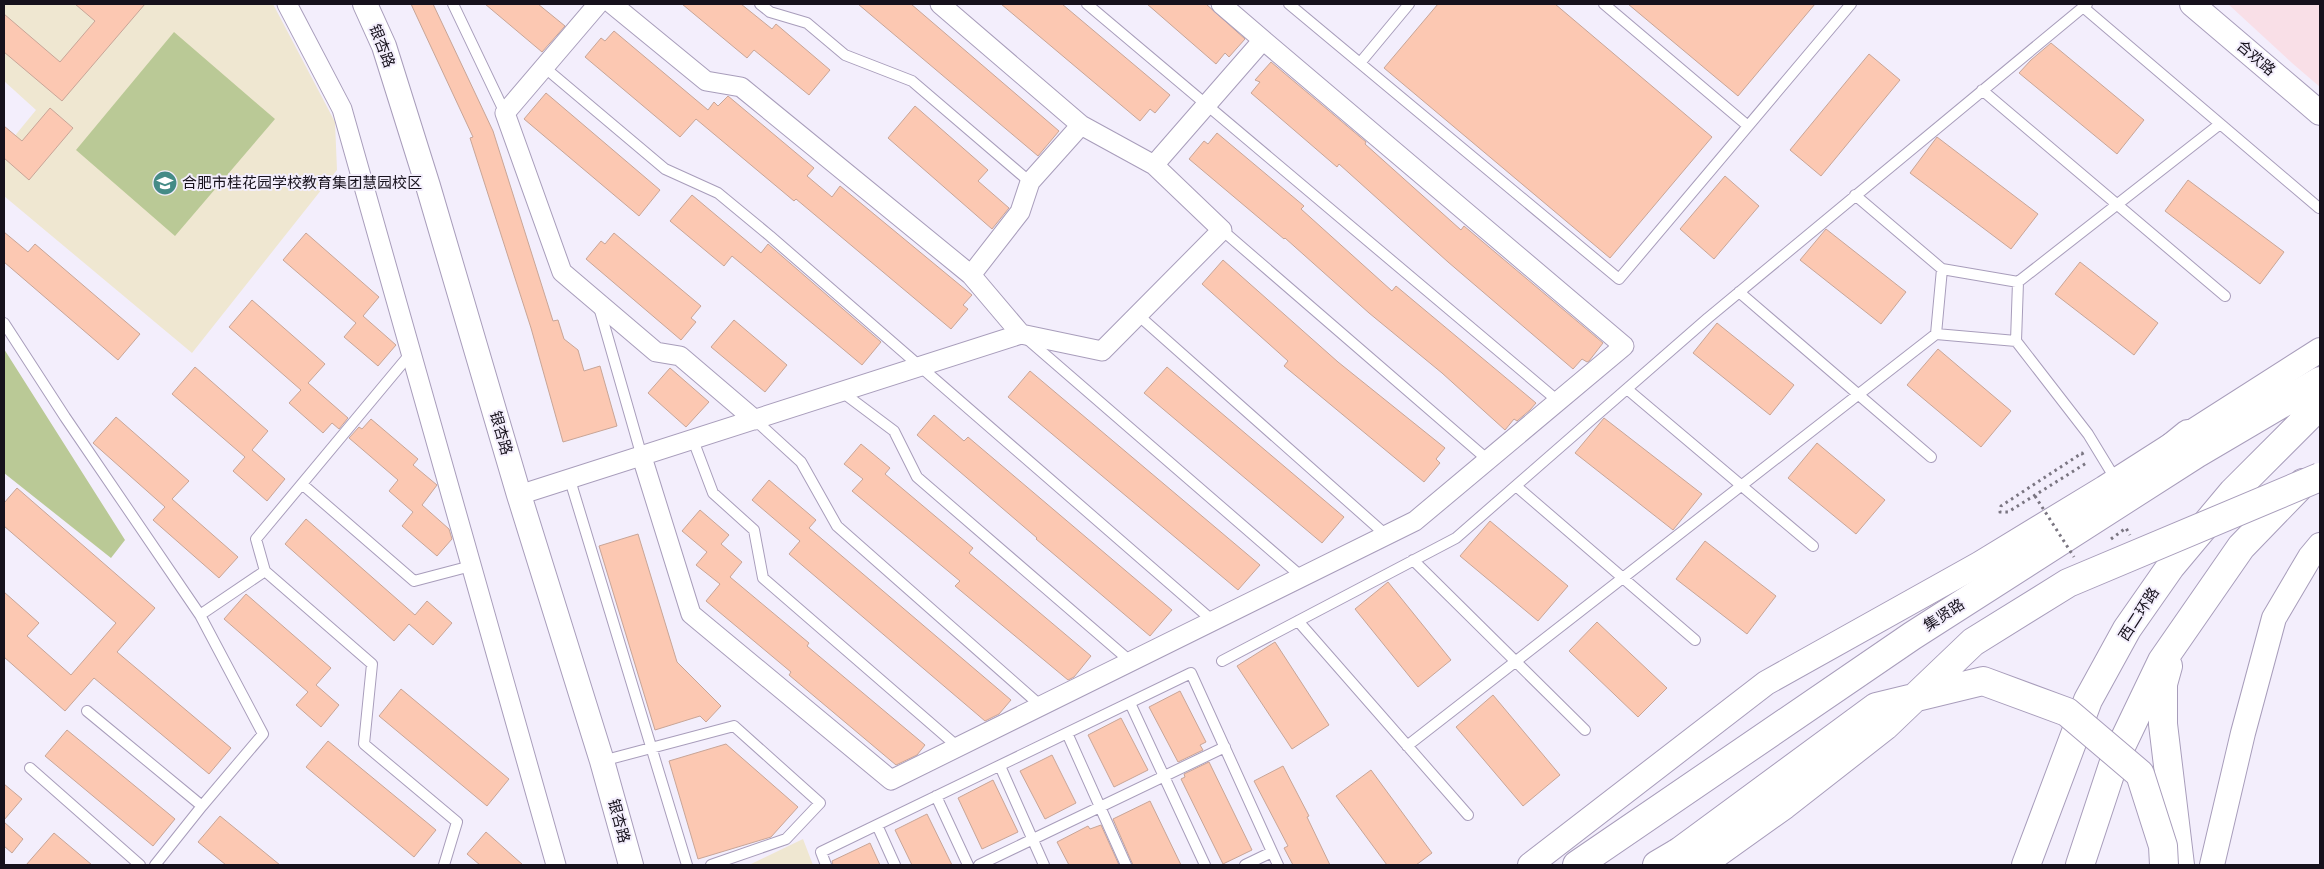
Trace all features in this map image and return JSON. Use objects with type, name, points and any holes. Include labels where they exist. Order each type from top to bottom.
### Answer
[{"type":"highway","name":"集贤路","points":[[1577,865],[1903,641],[2196,454],[2320,381]]},
{"type":"highway","name":"西二环路","points":[[2026,865],[2088,700],[2127,630],[2171,566],[2233,492],[2320,405]]},
{"type":"highway","points":[[2044,551],[2188,434]]},
{"type":"highway","points":[[2080,865],[2115,759],[2162,661],[2241,547],[2320,465]]},
{"type":"highway","points":[[1684,862],[1784,806],[1885,726],[1973,642],[2068,583],[2320,477]]},
{"type":"highway","points":[[2174,644],[2163,684],[2163,724],[2180,865]]},
{"type":"highway","points":[[1684,862],[1876,707],[1983,681],[2067,712],[2140,774],[2163,846],[2164,865]]},
{"type":"street","points":[[288,4],[342,109],[556,865]]},
{"type":"street","name":"银杏路","points":[[365,4],[384,46],[428,186],[519,495],[602,761],[631,865]]},
{"type":"street","points":[[598,4],[505,113],[562,272],[656,352],[680,356],[755,420]]},
{"type":"street","points":[[612,4],[706,82],[741,88],[971,275],[1021,334]]},
{"type":"street","points":[[519,495],[1021,334],[1102,351],[1222,230],[1154,165],[1081,125],[940,4]]},
{"type":"street","points":[[642,457],[691,614],[891,780],[1415,520],[1624,346],[1221,4]]},
{"type":"street","name":"合欢路","points":[[2192,4],[2320,113]]},
{"type":"street","points":[[1154,165],[1263,40]]},
{"type":"street","points":[[971,275],[1020,212],[1030,182],[1081,125]]},
{"type":"street","points":[[1530,865],[1766,683],[1979,564],[2110,484],[2320,350]]},
{"type":"street","points":[[2212,865],[2274,618],[2315,555]]},
{"type":"lane","points":[[453,4],[505,113]]},
{"type":"lane","points":[[760,4],[770,12],[807,23],[845,55],[912,81],[1030,182]]},
{"type":"lane","points":[[1087,4],[1558,401]]},
{"type":"lane","points":[[1289,4],[1619,279],[1851,4]]},
{"type":"lane","points":[[1360,63],[1409,4]]},
{"type":"lane","points":[[1604,4],[1748,126]]},
{"type":"lane","points":[[1222,661],[1456,538],[1739,292],[2085,5],[2319,208]]},
{"type":"lane","points":[[544,67],[665,169],[718,193],[921,366],[1213,620]]},
{"type":"lane","points":[[1982,90],[2225,296]]},
{"type":"lane","points":[[1855,195],[1942,269],[2018,282],[2220,124]]},
{"type":"lane","points":[[1222,230],[1488,460]]},
{"type":"lane","points":[[1936,334],[1942,269]]},
{"type":"lane","points":[[2018,282],[2016,341],[2088,434],[2110,484]]},
{"type":"lane","points":[[1739,292],[1931,457]]},
{"type":"lane","points":[[598,302],[642,457]]},
{"type":"lane","points":[[1138,315],[1386,535]]},
{"type":"lane","points":[[4,323],[64,417],[200,616],[263,734],[155,865]]},
{"type":"lane","points":[[1021,334],[1302,576]]},
{"type":"lane","points":[[1407,746],[1936,334],[2016,341]]},
{"type":"lane","points":[[411,353],[256,539],[265,571],[372,664],[364,744],[457,822],[444,865]]},
{"type":"lane","points":[[1626,389],[1813,546]]},
{"type":"lane","points":[[842,392],[894,431],[917,477],[1130,661]]},
{"type":"lane","points":[[755,420],[801,462],[837,526],[1040,706]]},
{"type":"lane","points":[[693,440],[712,493],[754,530],[763,578],[958,747]]},
{"type":"lane","points":[[570,480],[687,865]]},
{"type":"lane","points":[[302,484],[414,581],[471,566]]},
{"type":"lane","points":[[1516,486],[1695,640]]},
{"type":"lane","points":[[1413,560],[1585,730]]},
{"type":"lane","points":[[200,616],[265,571]]},
{"type":"lane","points":[[1298,621],[1468,815]]},
{"type":"lane","points":[[826,865],[821,852],[1191,673],[1278,865]]},
{"type":"lane","points":[[1130,703],[1205,865]]},
{"type":"lane","points":[[87,711],[202,806]]},
{"type":"lane","points":[[602,761],[734,726],[820,803],[786,839],[711,865]]},
{"type":"lane","points":[[1067,733],[1126,865]]},
{"type":"lane","points":[[979,865],[1225,747]]},
{"type":"lane","points":[[1000,766],[1044,865]]},
{"type":"lane","points":[[30,768],[140,865]]},
{"type":"lane","points":[[936,796],[968,865]]},
{"type":"lane","points":[[877,825],[895,865]]},
{"type":"lane","points":[[1245,865],[1272,852]]},
{"type":"path","points":[[2088,462],[2005,514],[1999,510],[2001,506],[2082,453],[2088,462],[2110,484]]},
{"type":"path","points":[[2035,496],[2077,562]]},
{"type":"shaded area","name":"合肥市桂花园学校教育集团慧园校区","points":[[4,4],[273,4],[335,122],[337,170],[192,353],[4,196],[4,149],[36,110],[4,81]]},
{"type":"shaded area","points":[[2228,4],[2320,4],[2320,87],[2292,63]]},
{"type":"shaded area","points":[[803,839],[813,865],[749,865]]},
{"type":"green space","points":[[174,32],[275,119],[175,236],[76,150]]},
{"type":"green space","points":[[4,349],[125,540],[111,558],[4,473]]},
{"type":"building","points":[[75,4],[145,4],[62,101],[4,52],[4,14],[60,62],[95,21]]},
{"type":"building","points":[[411,4],[433,4],[493,131],[553,321],[558,320],[564,339],[578,350],[584,371],[600,366],[617,426],[563,442],[531,328],[470,138],[473,137]]},
{"type":"building","points":[[485,4],[538,4],[565,26],[542,52]]},
{"type":"building","points":[[682,4],[741,4],[772,29],[776,24],[830,70],[809,95],[754,50],[747,58]]},
{"type":"building","points":[[858,4],[911,4],[1059,131],[1038,156]]},
{"type":"building","points":[[1001,4],[1062,4],[1170,95],[1155,113],[1150,109],[1140,121]]},
{"type":"building","points":[[1147,4],[1206,4],[1245,39],[1229,57],[1225,53],[1216,64]]},
{"type":"building","points":[[1438,4],[1555,4],[1712,137],[1610,258],[1384,68]]},
{"type":"building","points":[[1628,4],[1815,4],[1738,96]]},
{"type":"building","points":[[614,31],[708,110],[714,102],[718,106],[728,96],[814,168],[807,176],[832,197],[840,186],[972,295],[963,305],[968,309],[951,329],[796,199],[794,201],[696,119],[680,137],[585,57],[601,38],[605,41]]},
{"type":"building","points":[[2051,43],[2144,120],[2117,154],[2019,73]]},
{"type":"building","points":[[1869,54],[1900,80],[1821,176],[1790,150]]},
{"type":"building","points":[[1271,62],[1366,142],[1365,144],[1461,230],[1464,226],[1603,343],[1589,361],[1587,362],[1582,359],[1573,369],[1448,262],[1339,164],[1337,167],[1251,93],[1260,82],[1255,80]]},
{"type":"building","points":[[546,93],[660,190],[639,216],[524,119]]},
{"type":"building","points":[[915,106],[988,170],[978,181],[1009,208],[992,229],[888,138]]},
{"type":"building","points":[[50,108],[73,128],[29,180],[4,158],[4,126],[22,141]]},
{"type":"building","points":[[1217,133],[1304,206],[1301,209],[1392,291],[1396,286],[1536,403],[1530,410],[1517,421],[1514,419],[1505,430],[1442,373],[1369,313],[1285,238],[1189,159],[1204,141],[1208,144]]},
{"type":"building","points":[[1937,137],[2038,214],[2011,249],[1910,173]]},
{"type":"building","points":[[1725,176],[1759,206],[1714,259],[1680,229]]},
{"type":"building","points":[[2188,180],[2284,252],[2260,284],[2165,211]]},
{"type":"building","points":[[692,195],[761,253],[768,244],[881,342],[862,365],[732,256],[724,266],[670,221]]},
{"type":"building","points":[[1826,229],[1906,292],[1881,324],[1800,260]]},
{"type":"building","points":[[4,232],[28,252],[35,244],[140,334],[118,360],[4,262]]},
{"type":"building","points":[[306,233],[379,297],[363,316],[396,345],[378,366],[344,337],[356,323],[283,260]]},
{"type":"building","points":[[614,233],[701,306],[691,318],[696,322],[681,340],[586,259],[601,241],[605,244]]},
{"type":"building","points":[[1223,260],[1338,362],[1445,448],[1436,459],[1440,463],[1424,482],[1284,366],[1288,361],[1202,284]]},
{"type":"building","points":[[2080,262],[2158,323],[2134,355],[2055,294]]},
{"type":"building","points":[[252,300],[325,364],[308,383],[348,418],[339,429],[332,423],[323,433],[289,403],[301,390],[229,327]]},
{"type":"building","points":[[734,320],[787,365],[765,392],[711,347]]},
{"type":"building","points":[[1717,323],[1794,385],[1770,415],[1693,353]]},
{"type":"building","points":[[1938,349],[2011,411],[1981,447],[1907,385]]},
{"type":"building","points":[[195,367],[268,431],[252,450],[285,479],[267,501],[233,471],[245,457],[172,394]]},
{"type":"building","points":[[1167,367],[1344,517],[1322,543],[1144,393]]},
{"type":"building","points":[[670,368],[709,402],[686,427],[648,393]]},
{"type":"building","points":[[1030,371],[1260,565],[1238,590],[1008,397]]},
{"type":"building","points":[[934,415],[964,441],[968,437],[1172,610],[1150,636],[917,435]]},
{"type":"building","points":[[116,417],[189,481],[172,499],[238,557],[219,578],[153,520],[165,507],[93,443]]},
{"type":"building","points":[[1604,418],[1702,494],[1673,530],[1575,453]]},
{"type":"building","points":[[371,419],[418,459],[413,465],[437,485],[422,505],[449,529],[452,539],[437,556],[402,526],[413,512],[389,491],[398,480],[349,438],[359,427],[362,429]]},
{"type":"building","points":[[1817,443],[1885,500],[1856,534],[1788,478]]},
{"type":"building","points":[[861,444],[890,468],[885,474],[973,548],[969,553],[1091,656],[1074,677],[1068,680],[955,586],[960,581],[852,491],[863,479],[844,464]]},
{"type":"building","points":[[769,480],[816,520],[809,528],[1011,700],[999,714],[985,721],[789,554],[800,541],[752,500]]},
{"type":"building","points":[[17,488],[155,608],[117,652],[231,748],[209,774],[94,678],[65,711],[4,657],[4,592],[39,623],[27,636],[71,675],[116,623],[4,526],[4,503]]},
{"type":"building","points":[[700,510],[729,535],[721,544],[742,562],[730,577],[809,643],[807,646],[925,745],[917,755],[896,765],[789,675],[791,672],[706,601],[720,584],[696,565],[707,552],[682,531]]},
{"type":"building","points":[[306,519],[415,615],[427,601],[452,623],[433,645],[409,624],[394,641],[285,544]]},
{"type":"building","points":[[1490,521],[1568,586],[1538,621],[1460,556]]},
{"type":"building","points":[[638,534],[677,662],[721,706],[706,722],[700,716],[655,730],[599,546]]},
{"type":"building","points":[[1705,541],[1776,596],[1747,634],[1676,579]]},
{"type":"building","points":[[1388,582],[1451,660],[1418,687],[1355,609]]},
{"type":"building","points":[[246,594],[331,668],[316,685],[339,705],[321,727],[296,705],[308,692],[224,619]]},
{"type":"building","points":[[1597,622],[1667,688],[1638,717],[1569,651]]},
{"type":"building","points":[[1275,642],[1329,725],[1292,749],[1237,666]]},
{"type":"building","points":[[401,689],[509,779],[487,806],[379,716]]},
{"type":"building","points":[[1180,691],[1206,742],[1200,745],[1203,750],[1178,762],[1149,707]]},
{"type":"building","points":[[1493,695],[1560,775],[1523,806],[1456,727]]},
{"type":"building","points":[[1121,718],[1148,770],[1114,787],[1088,735]]},
{"type":"building","points":[[67,730],[175,819],[153,846],[45,756]]},
{"type":"building","points":[[328,741],[436,830],[414,857],[306,767]]},
{"type":"building","points":[[726,744],[798,807],[771,837],[698,859],[669,761]]},
{"type":"building","points":[[1052,755],[1076,803],[1045,819],[1020,771]]},
{"type":"building","points":[[1209,762],[1252,850],[1223,864],[1181,779],[1185,777],[1184,774]]},
{"type":"building","points":[[1283,766],[1309,816],[1307,817],[1330,865],[1293,865],[1284,848],[1288,846],[1254,781]]},
{"type":"building","points":[[1371,770],[1432,853],[1416,865],[1387,865],[1336,796]]},
{"type":"building","points":[[993,780],[1018,832],[982,849],[958,798]]},
{"type":"building","points":[[4,784],[22,799],[4,820]]},
{"type":"building","points":[[1150,801],[1181,865],[1133,865],[1113,819]]},
{"type":"building","points":[[927,814],[952,865],[912,865],[895,830]]},
{"type":"building","points":[[220,816],[280,865],[226,865],[198,842]]},
{"type":"building","points":[[4,822],[23,839],[12,853],[4,846]]},
{"type":"building","points":[[1101,825],[1119,865],[1069,865],[1057,842],[1088,826],[1090,829]]},
{"type":"building","points":[[486,832],[523,865],[480,865],[467,854]]},
{"type":"building","points":[[54,833],[92,865],[26,865]]},
{"type":"building","points":[[870,843],[880,865],[833,865],[832,861]]},
{"type":"place","name":"合肥市桂花园学校教育集团慧园校区","points":[[165,183]]}]
